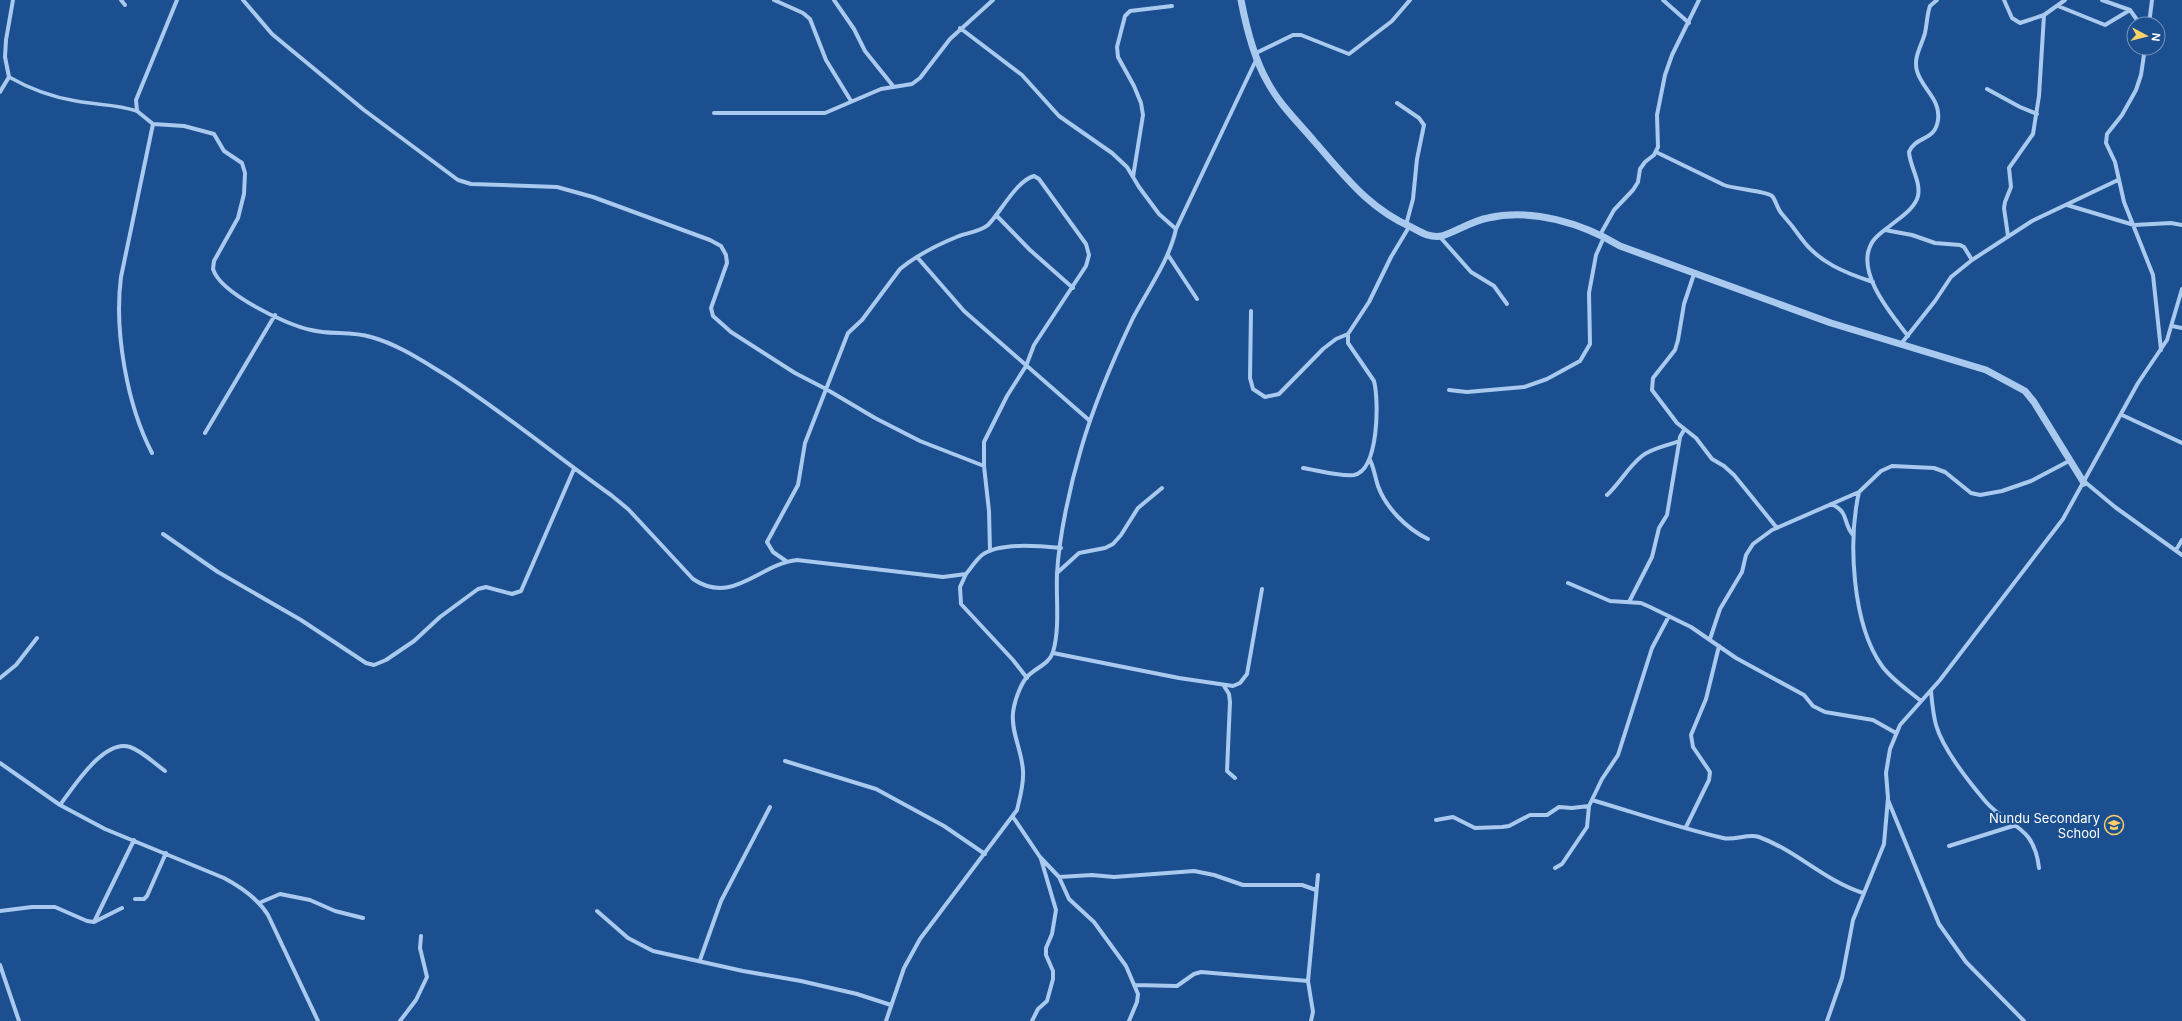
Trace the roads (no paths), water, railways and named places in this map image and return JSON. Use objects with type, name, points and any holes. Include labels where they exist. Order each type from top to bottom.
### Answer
[{"type":"street","points":[[1,91],[9,77],[5,57],[6,40],[13,0]]},
{"type":"street","points":[[121,0],[125,6]]},
{"type":"street","points":[[137,111],[136,100],[177,0]]},
{"type":"street","points":[[243,0],[272,34],[364,110],[458,180],[471,184],[556,187],[593,197],[658,220],[710,240],[721,246],[726,255],[727,263],[711,308],[714,316],[731,332],[795,373],[826,388],[875,418],[920,441],[984,466]]},
{"type":"street","points":[[774,0],[803,13],[810,19],[826,60],[851,101]]},
{"type":"street","points":[[834,0],[854,29],[866,51],[893,86]]},
{"type":"street","points":[[1241,0],[1257,56],[1267,81],[1281,103],[1348,181],[1380,211],[1428,235],[1440,237],[1487,218],[1504,215],[1562,220],[1602,236],[1620,246],[1824,321],[1986,370],[2025,391],[2034,402],[2069,461],[2085,482],[2114,507],[2182,554]]},
{"type":"street","points":[[886,1021],[904,968],[920,939],[1017,810],[1022,789],[1023,771],[1012,729],[1013,711],[1018,694],[1027,678],[1048,661],[1053,653],[1056,618],[1057,573],[1071,493],[1090,421],[1126,334],[1172,247],[1176,229],[1257,56],[1293,35],[1301,35],[1349,54],[1392,21],[1410,0]]},
{"type":"street","points":[[1663,0],[1689,23]]},
{"type":"street","points":[[1449,390],[1467,392],[1524,387],[1547,379],[1580,361],[1590,344],[1589,293],[1596,255],[1602,236],[1614,210],[1633,190],[1645,162],[1656,152],[1658,140],[1657,116],[1665,75],[1672,55],[1699,0]]},
{"type":"street","points":[[1908,336],[1886,307],[1873,282],[1868,264],[1868,253],[1872,242],[1902,216],[1917,198],[1919,189],[1909,152],[1914,144],[1933,134],[1938,120],[1939,111],[1936,103],[1922,82],[1916,66],[1917,56],[1925,32],[1928,10],[1931,3],[1937,0]]},
{"type":"street","points":[[2004,0],[2012,18],[2018,23],[2044,15],[2065,0]]},
{"type":"street","points":[[2102,0],[2130,10],[2134,16]]},
{"type":"street","points":[[2150,16],[2152,0]]},
{"type":"street","points":[[714,113],[825,114],[851,101],[893,86],[912,84],[920,78],[960,28],[992,1]]},
{"type":"street","points":[[1133,177],[1143,115],[1141,103],[1134,86],[1118,58],[1118,37],[1125,16],[1130,11],[1172,6]]},
{"type":"street","points":[[2058,6],[2105,26],[2130,10]]},
{"type":"street","points":[[2008,236],[2004,208],[2011,188],[2009,168],[2030,140],[2037,114],[2044,15]]},
{"type":"street","points":[[960,28],[1022,75],[1060,116],[1112,153],[1127,167],[1159,214],[1176,229]]},
{"type":"street","points":[[2144,56],[2142,75],[2136,90],[2122,115],[2106,137],[2106,143],[2115,162],[2124,202],[2153,276],[2161,350]]},
{"type":"street","points":[[9,77],[29,89],[68,99],[121,105],[137,111],[153,124],[184,126],[214,134],[224,151],[242,163],[245,181],[238,218],[214,261],[213,269],[223,285],[232,292],[275,315],[311,330],[371,337],[419,359],[496,408],[628,509],[693,579],[704,586],[714,589],[738,585],[786,561],[797,560],[943,577],[966,574]]},
{"type":"street","points":[[1987,89],[2020,107],[2037,114]]},
{"type":"street","points":[[1302,468],[1355,475],[1365,469],[1369,459],[1376,429],[1376,389],[1374,381],[1348,342],[1348,334],[1369,302],[1408,226],[1413,199],[1417,159],[1424,125],[1419,118],[1397,103]]},
{"type":"street","points":[[152,453],[142,434],[132,399],[122,348],[118,300],[121,277],[153,124]]},
{"type":"street","points":[[1656,152],[1733,189],[1768,193],[1773,197],[1780,213],[1796,228],[1801,237],[1818,256],[1844,273],[1873,282]]},
{"type":"street","points":[[786,561],[773,552],[767,542],[769,535],[798,485],[805,443],[848,334],[862,320],[900,269],[916,257],[958,237],[987,226],[1005,202],[1027,179],[1034,176],[1039,179],[1086,244],[1089,255],[1086,266],[1073,288],[1034,345],[1026,366],[1007,396],[984,442],[984,466],[989,511],[990,551]]},
{"type":"street","points":[[1900,345],[1936,301],[1951,277],[1972,260],[2032,221],[2118,180]]},
{"type":"street","points":[[2066,205],[2134,225],[2182,225]]},
{"type":"street","points":[[996,215],[1030,250],[1073,288]]},
{"type":"street","points":[[1885,230],[1912,235],[1935,242],[1960,245],[1964,247],[1972,260]]},
{"type":"street","points":[[1440,237],[1471,272],[1494,286],[1507,304]]},
{"type":"street","points":[[1168,255],[1197,300]]},
{"type":"street","points":[[916,257],[964,311],[1090,421]]},
{"type":"street","points":[[1694,274],[1684,304],[1677,345],[1651,384],[1655,395],[1684,430],[1696,438],[1712,459],[1724,466],[1734,475],[1778,528]]},
{"type":"street","points":[[1827,1021],[1842,978],[1853,920],[1863,893],[1875,870],[1884,844],[1888,798],[1886,773],[1890,749],[1896,733],[1900,725],[1931,691],[2041,550],[2063,519],[2122,415],[2138,383],[2161,350],[2172,326],[2182,289]]},
{"type":"street","points":[[1251,311],[1250,378],[1253,389],[1265,397],[1279,394],[1323,350],[1336,339],[1348,334]]},
{"type":"street","points":[[205,433],[275,315]]},
{"type":"street","points":[[2172,326],[2182,328]]},
{"type":"street","points":[[2122,415],[2182,443]]},
{"type":"street","points":[[1629,602],[1652,557],[1659,528],[1667,515],[1679,441],[1684,430]]},
{"type":"street","points":[[1607,495],[1619,484],[1626,473],[1642,456],[1679,441]]},
{"type":"street","points":[[1369,459],[1373,467],[1377,484],[1386,502],[1392,510],[1428,539]]},
{"type":"street","points":[[1710,638],[1720,609],[1742,572],[1748,550],[1767,533],[1859,492],[1881,471],[1892,466],[1934,468],[1945,472],[1971,493],[1990,494],[2031,480],[2069,461]]},
{"type":"street","points":[[163,534],[218,572],[301,620],[346,652],[366,664],[374,665],[386,660],[414,641],[440,617],[478,589],[486,587],[512,594],[521,591],[574,469]]},
{"type":"street","points":[[1057,573],[1079,553],[1098,550],[1113,544],[1121,535],[1138,508],[1162,488]]},
{"type":"street","points":[[1859,492],[1855,511],[1855,581],[1869,643],[1883,668],[1921,701]]},
{"type":"street","points":[[1831,504],[1840,508],[1844,513],[1849,530],[1854,535]]},
{"type":"street","points":[[2176,550],[2182,540]]},
{"type":"street","points":[[1027,678],[1013,660],[961,604],[960,587],[966,574],[983,555],[990,551],[1026,545],[1061,548]]},
{"type":"street","points":[[1568,583],[1610,601],[1641,603],[1691,627],[1710,638],[1719,646],[1782,684],[1804,695],[1813,706],[1825,712],[1873,720],[1896,733]]},
{"type":"street","points":[[1053,653],[1224,686],[1240,683],[1246,674],[1262,589]]},
{"type":"street","points":[[1555,868],[1562,864],[1586,826],[1588,806],[1602,779],[1618,755],[1652,648],[1669,616]]},
{"type":"street","points":[[0,678],[16,665],[37,638]]},
{"type":"street","points":[[1686,827],[1709,780],[1710,772],[1693,747],[1691,735],[1706,699],[1719,646]]},
{"type":"street","points":[[1224,686],[1229,694],[1230,702],[1227,771],[1235,778]]},
{"type":"street","points":[[1931,691],[1936,725],[1958,767],[1987,803],[2016,824],[2034,845],[2038,868]]},
{"type":"street","points":[[60,805],[93,762],[102,754],[122,746],[131,747],[166,771]]},
{"type":"street","points":[[785,761],[876,789],[944,826],[985,854]]},
{"type":"street","points":[[0,763],[60,805],[104,829],[166,853],[230,881],[259,903],[268,915],[318,1021]]},
{"type":"street","points":[[1888,798],[1939,924],[1966,962],[2024,1021]]},
{"type":"street","points":[[1592,800],[1730,839],[1758,837],[1790,851],[1852,890],[1863,893]]},
{"type":"street","points":[[1436,820],[1453,816],[1458,817],[1475,828],[1502,827],[1509,826],[1530,815],[1547,815],[1559,807],[1572,808],[1588,806]]},
{"type":"street","points":[[700,960],[721,901],[734,873],[770,807]]},
{"type":"street","points":[[1013,817],[1040,857],[1059,877],[1070,899],[1094,922],[1118,953],[1135,985],[1138,994],[1137,1002],[1129,1021]]},
{"type":"street","points":[[1950,846],[2016,824]]},
{"type":"street","points":[[94,922],[134,840]]},
{"type":"street","points":[[135,899],[144,899],[147,896],[166,853]]},
{"type":"street","points":[[1032,1021],[1038,1009],[1047,1001],[1053,979],[1053,971],[1046,955],[1046,948],[1052,934],[1056,910],[1040,857]]},
{"type":"street","points":[[1059,877],[1092,875],[1114,877],[1194,871],[1214,875],[1243,885],[1302,885],[1316,890]]},
{"type":"street","points":[[1311,1021],[1313,1012],[1308,981],[1318,876]]},
{"type":"street","points":[[259,903],[280,894],[310,900],[335,911],[363,918]]},
{"type":"street","points":[[0,911],[32,907],[56,907],[87,921],[94,922],[122,908]]},
{"type":"street","points":[[597,911],[628,938],[653,951],[857,994],[891,1005]]},
{"type":"street","points":[[400,1021],[416,1000],[427,977],[420,948],[421,936]]},
{"type":"street","points":[[0,965],[19,1021]]},
{"type":"street","points":[[1135,985],[1177,986],[1194,974],[1201,972],[1308,981]]},
{"type":"place","name":"Nundu Secondary School","points":[[2114,825]]}]
